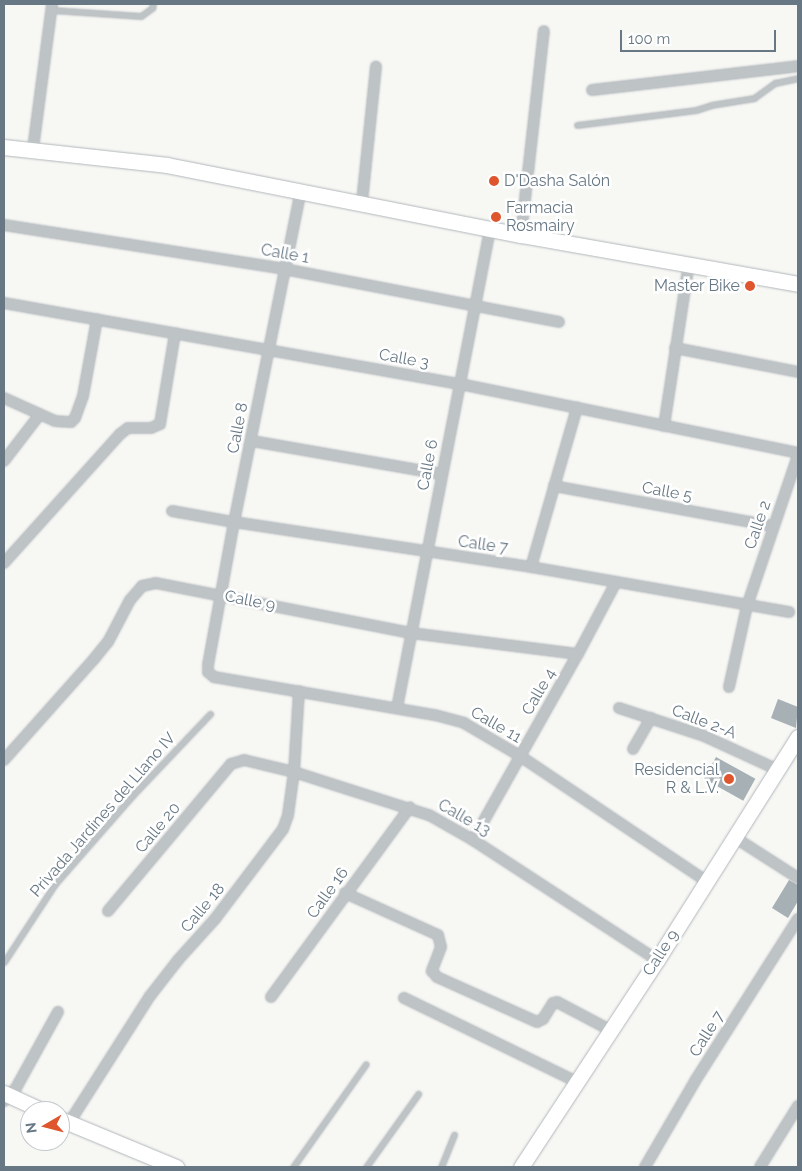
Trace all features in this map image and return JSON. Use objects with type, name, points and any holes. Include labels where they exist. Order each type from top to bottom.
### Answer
[{"type":"main road","points":[[4,147],[168,164],[521,235],[688,263],[798,284]]},
{"type":"main road","name":"Calle 9","points":[[521,1167],[657,960],[798,737]]},
{"type":"main road","points":[[5,1097],[20,1103]]},
{"type":"main road","points":[[70,1123],[176,1167]]},
{"type":"street","points":[[33,149],[52,7]]},
{"type":"street","points":[[521,235],[544,31]]},
{"type":"street","points":[[592,90],[798,66]]},
{"type":"street","points":[[362,202],[376,67]]},
{"type":"street","name":"Calle 8","points":[[208,672],[234,522],[252,441],[284,268],[301,190]]},
{"type":"street","name":"Calle 1","points":[[4,225],[284,268],[559,322]]},
{"type":"street","name":"Calle 6","points":[[397,708],[490,228]]},
{"type":"street","points":[[664,426],[688,263]]},
{"type":"street","name":"Calle 3","points":[[4,303],[460,384],[798,454]]},
{"type":"street","points":[[4,398],[64,422],[75,418],[83,396],[97,320]]},
{"type":"street","points":[[4,563],[120,434],[128,428],[151,428],[160,424],[175,333]]},
{"type":"street","points":[[676,348],[798,372]]},
{"type":"street","points":[[531,567],[578,408]]},
{"type":"street","points":[[4,461],[40,414]]},
{"type":"street","points":[[252,441],[441,474]]},
{"type":"street","name":"Calle 2","points":[[729,687],[747,606],[798,454]]},
{"type":"street","name":"Calle 5","points":[[554,486],[773,526]]},
{"type":"street","name":"Calle 7","points":[[172,511],[531,567],[616,584],[789,612]]},
{"type":"street","name":"Calle 9","points":[[4,760],[108,642],[130,600],[142,586],[156,583],[411,633],[578,654]]},
{"type":"street","name":"Calle 4","points":[[473,840],[616,584]]},
{"type":"street","name":"Calle 11","points":[[208,672],[214,677],[397,708],[464,723],[520,756],[706,881]]},
{"type":"street","name":"Calle 18","points":[[70,1112],[150,996],[215,919],[276,840],[288,815],[294,772],[299,690]]},
{"type":"street","name":"Calle 2-A","points":[[619,708],[704,736],[776,769]]},
{"type":"street","points":[[633,749],[650,718]]},
{"type":"street","name":"Calle 13","points":[[231,764],[239,760],[249,761],[294,772],[410,807],[429,815],[473,840],[657,960]]},
{"type":"street","name":"Calle 20","points":[[108,911],[231,764]]},
{"type":"street","name":"Calle 16","points":[[271,997],[345,893],[410,807]]},
{"type":"street","points":[[734,837],[798,878]]},
{"type":"street","points":[[345,893],[438,935],[441,947],[432,971],[437,977],[537,1022],[543,1019],[553,1003],[557,1002],[610,1030]]},
{"type":"street","name":"Calle 7","points":[[645,1167],[695,1081],[798,918]]},
{"type":"street","points":[[404,998],[577,1082]]},
{"type":"street","points":[[5,1097],[16,1088],[58,1012]]},
{"type":"street","points":[[760,1167],[798,1106]]},
{"type":"lane","points":[[52,7],[142,16],[152,8],[153,4]]},
{"type":"lane","points":[[577,125],[696,110],[711,104],[754,98],[775,82],[798,78]]},
{"type":"lane","name":"Privada Jardines del Llano IV","points":[[4,962],[55,884],[133,795],[210,714]]},
{"type":"lane","points":[[293,1167],[366,1064]]},
{"type":"lane","points":[[366,1167],[418,1094]]},
{"type":"lane","points":[[442,1167],[454,1135]]},
{"type":"building","points":[[778,699],[798,707],[796,728],[771,718]]},
{"type":"building","name":"Residencial R & L.V.","points":[[716,757],[755,779],[743,801],[704,779]]},
{"type":"building","points":[[789,880],[798,885],[798,901],[788,918],[772,908]]},
{"type":"place","name":"D'Dasha Salón","points":[[494,181]]},
{"type":"place","name":"Farmacia Rosmairy","points":[[496,217]]},
{"type":"place","name":"Master Bike","points":[[750,286]]},
{"type":"place","name":"Residencial R & L.V.","points":[[729,779]]}]
